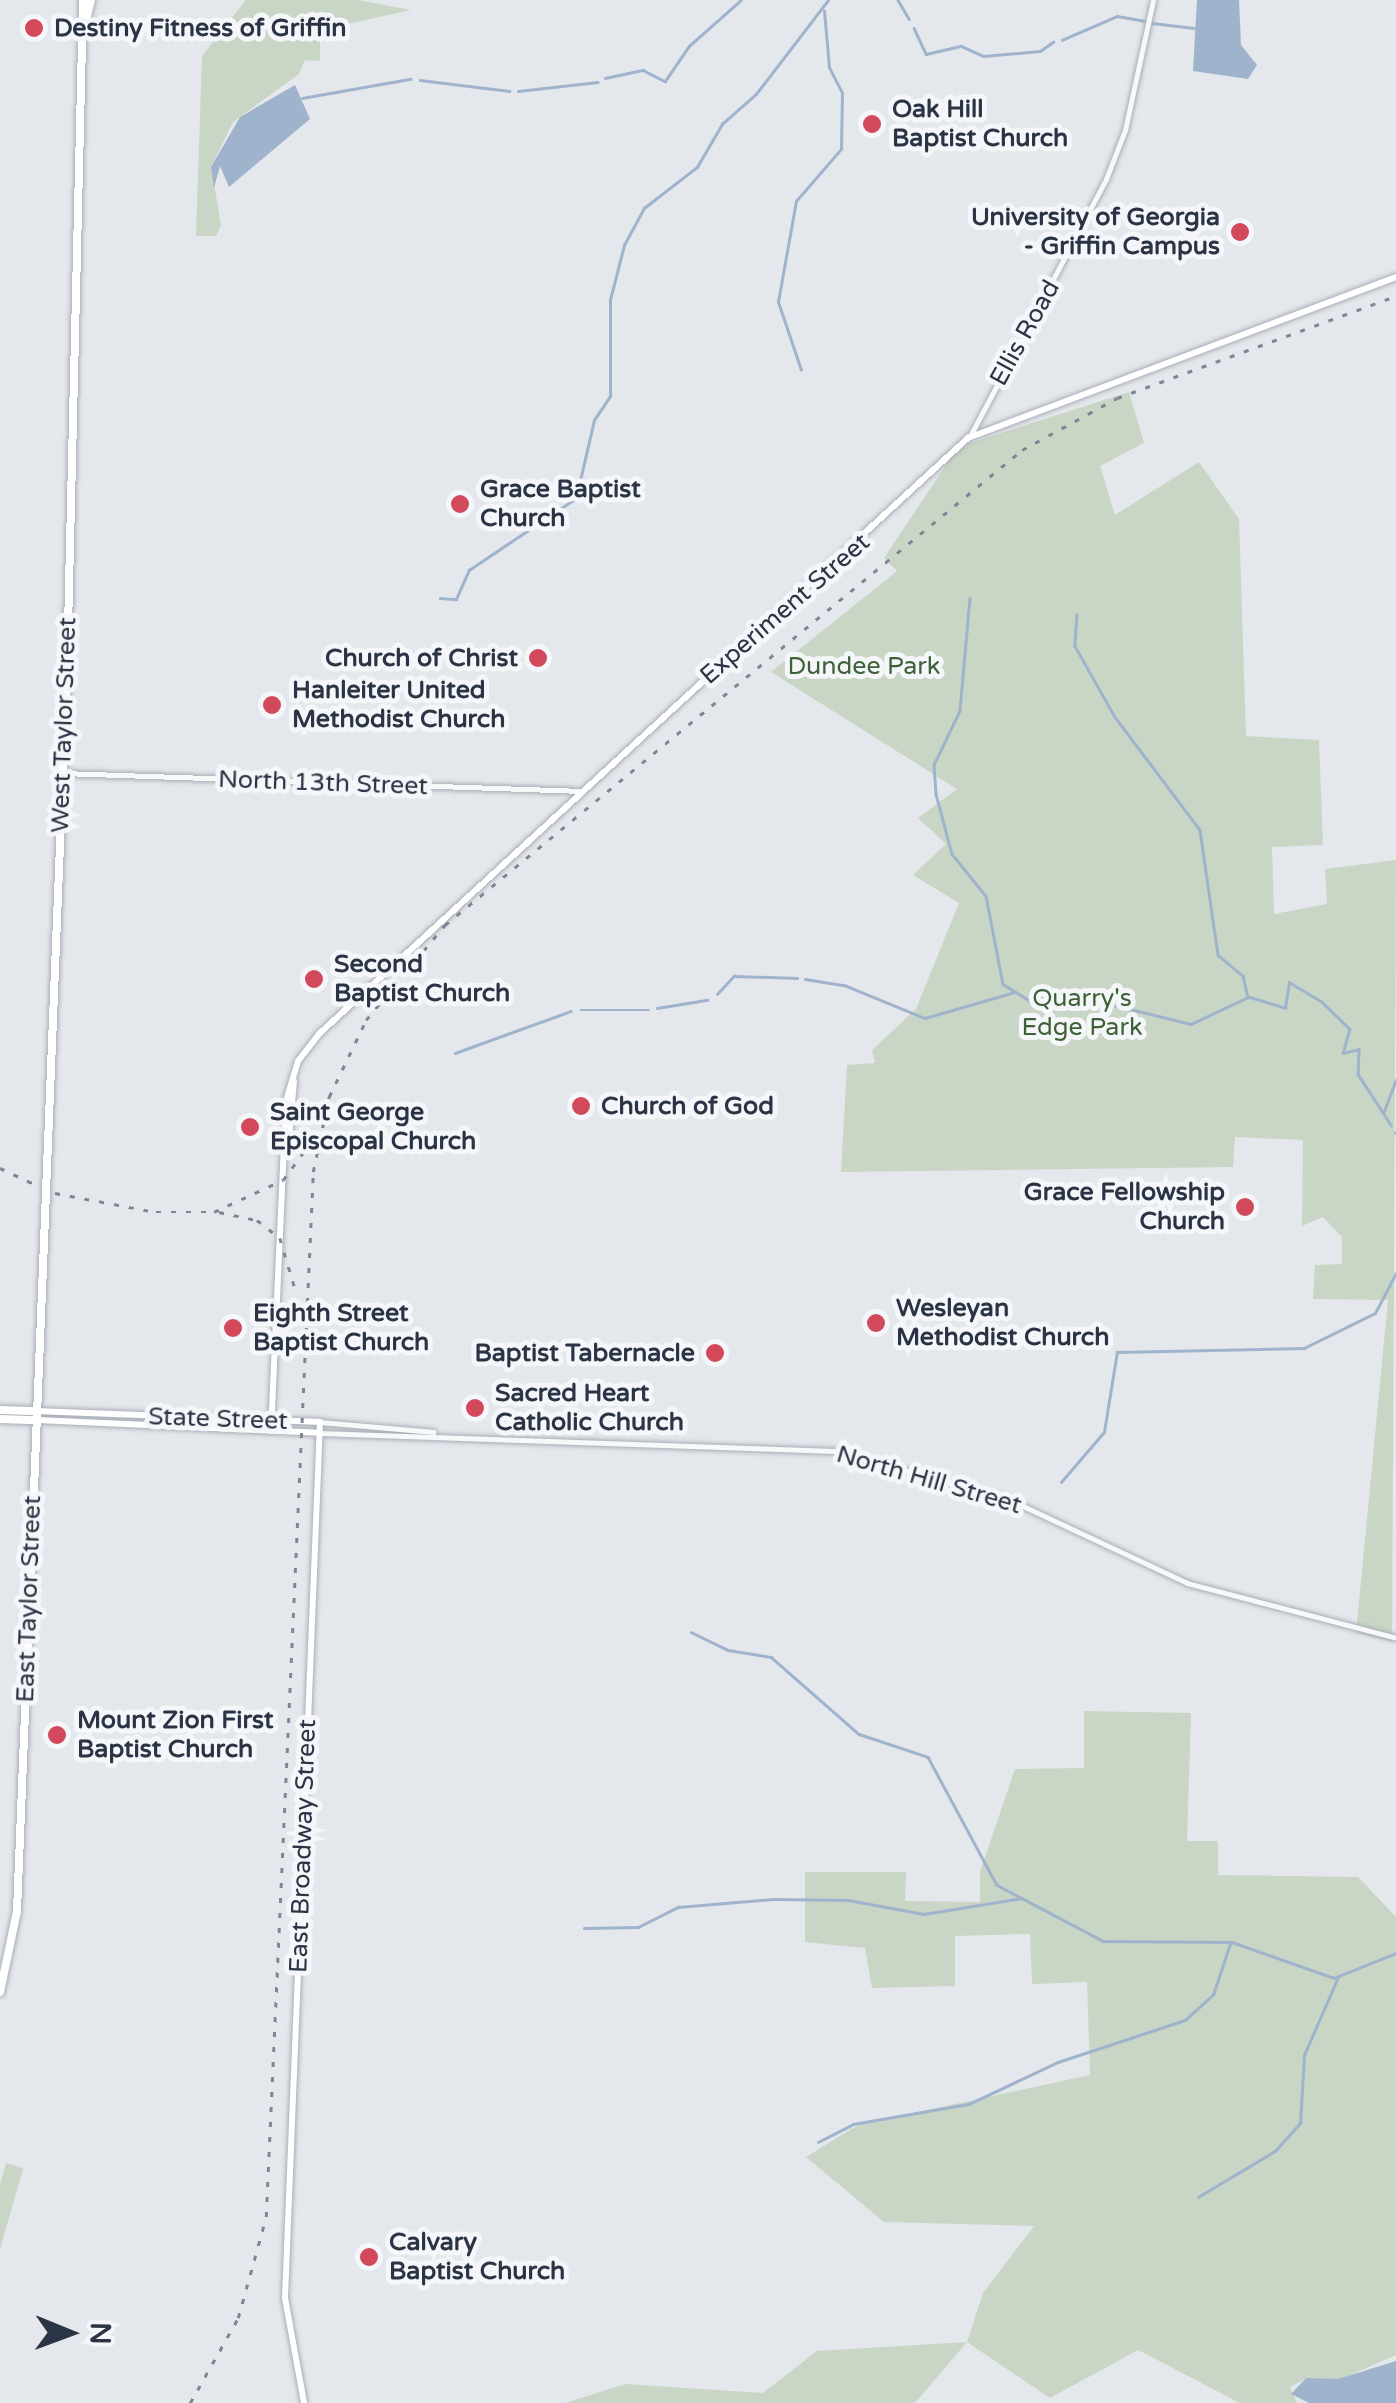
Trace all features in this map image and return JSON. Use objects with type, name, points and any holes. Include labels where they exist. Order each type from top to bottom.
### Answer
[{"type":"main road","name":"West Taylor Street","points":[[37,1416],[62,773],[82,29],[87,0]]},
{"type":"main road","name":"Experiment Street","points":[[284,1174],[286,1102],[294,1070],[338,1017],[968,438],[1396,278]]},
{"type":"main road","points":[[271,1431],[284,1174],[294,1070]]},
{"type":"main road","name":"State Street","points":[[0,1410],[37,1416],[320,1422]]},
{"type":"main road","points":[[0,1420],[37,1416],[319,1433]]},
{"type":"main road","name":"East Taylor Street","points":[[0,1992],[10,1957],[37,1416]]},
{"type":"main road","name":"East Broadway Street","points":[[304,2403],[286,2269],[320,1422]]},
{"type":"street","name":"Ellis Road","points":[[968,438],[1106,179],[1125,130],[1153,0]]},
{"type":"street","name":"North 13th Street","points":[[62,773],[583,790]]},
{"type":"street","name":"State Street","points":[[320,1422],[434,1432]]},
{"type":"street","name":"North Hill Street","points":[[319,1433],[434,1432],[835,1451],[1008,1500],[1187,1583],[1396,1638]]},
{"type":"green space","points":[[246,0],[358,0],[411,10],[320,30],[320,61],[305,60],[299,74],[233,122],[211,167],[221,225],[216,236],[196,236],[202,56]]},
{"type":"green space","points":[[1129,392],[1144,443],[1100,466],[1115,515],[1199,462],[1239,519],[1246,736],[1319,740],[1323,845],[1272,847],[1274,914],[1327,904],[1325,869],[1396,860],[1392,1642],[1356,1633],[1388,1300],[1313,1299],[1315,1265],[1342,1264],[1342,1237],[1323,1217],[1302,1226],[1303,1140],[1235,1137],[1233,1167],[841,1172],[847,1065],[875,1063],[872,1050],[916,1009],[959,903],[913,875],[946,844],[918,818],[957,789],[771,672],[897,571],[884,558],[958,447]]},
{"type":"green space","points":[[1084,1711],[1191,1713],[1187,1841],[1218,1841],[1218,1875],[1358,1877],[1396,1917],[1396,2355],[1334,2382],[1305,2379],[1290,2387],[1297,2403],[1240,2403],[1138,2350],[1050,2398],[967,2342],[983,2293],[1034,2226],[884,2222],[806,2157],[858,2125],[1090,2075],[1087,1982],[1032,1984],[1030,1934],[955,1936],[955,1986],[872,1988],[865,1948],[805,1942],[805,1872],[906,1872],[905,1901],[980,1902],[980,1872],[1015,1769],[1084,1768]]},
{"type":"green space","points":[[6,2163],[23,2168],[0,2249],[0,2184]]},
{"type":"green space","points":[[967,2342],[915,2403],[565,2403],[625,2384],[763,2393],[817,2351]]},
{"type":"water","points":[[1197,0],[1239,0],[1241,45],[1257,65],[1248,79],[1193,71]]},
{"type":"water","points":[[295,85],[310,119],[229,187],[220,166],[214,188],[211,167],[240,117]]},
{"type":"water","points":[[1396,2361],[1396,2403],[1309,2403],[1291,2394],[1306,2378],[1338,2379]]},
{"type":"waterway","points":[[605,78],[643,70],[665,81],[689,46],[741,0]]},
{"type":"waterway","points":[[440,598],[456,599],[469,570],[576,498],[594,420],[610,396],[610,300],[624,245],[644,208],[697,167],[722,124],[756,94],[828,0]]},
{"type":"waterway","points":[[898,0],[909,19]]},
{"type":"waterway","points":[[801,370],[778,302],[796,201],[841,149],[842,93],[829,67],[824,11]]},
{"type":"waterway","points":[[1062,40],[1117,16],[1144,21]]},
{"type":"waterway","points":[[1152,23],[1194,28]]},
{"type":"waterway","points":[[914,28],[926,54],[961,46],[983,56],[1040,51],[1053,42]]},
{"type":"waterway","points":[[302,98],[410,79]]},
{"type":"waterway","points":[[420,80],[509,91]]},
{"type":"waterway","points":[[518,91],[597,82]]},
{"type":"waterway","points":[[970,598],[960,711],[934,765],[936,794],[952,854],[986,896],[1003,984],[1035,1004],[1098,1001],[1191,1024],[1248,997]]},
{"type":"waterway","points":[[1077,614],[1075,646],[1115,717],[1200,830],[1218,955],[1243,976],[1248,997]]},
{"type":"waterway","points":[[717,994],[734,976],[797,978]]},
{"type":"waterway","points":[[805,979],[844,985],[925,1018],[1015,992]]},
{"type":"waterway","points":[[1250,997],[1285,1008],[1289,982],[1321,1001],[1350,1029],[1343,1053],[1359,1049],[1358,1074],[1391,1125]]},
{"type":"waterway","points":[[657,1008],[707,1000]]},
{"type":"waterway","points":[[581,1010],[649,1010]]},
{"type":"waterway","points":[[455,1053],[571,1011]]},
{"type":"waterway","points":[[1384,1111],[1396,1080]]},
{"type":"waterway","points":[[1061,1482],[1104,1432],[1117,1352],[1304,1348],[1375,1313],[1396,1273]]},
{"type":"waterway","points":[[691,1632],[728,1650],[771,1657],[859,1734],[928,1757],[997,1885],[1103,1941],[1232,1942],[1334,1978],[1396,1953]]},
{"type":"waterway","points":[[584,1928],[638,1927],[678,1907],[773,1899],[848,1900],[924,1914],[1022,1898]]},
{"type":"waterway","points":[[818,2142],[853,2124],[969,2104],[1058,2062],[1185,2020],[1213,1995],[1230,1944]]},
{"type":"waterway","points":[[1198,2197],[1275,2151],[1300,2123],[1304,2055],[1338,1977]]},
{"type":"railway","points":[[190,2403],[238,2318],[266,2217],[313,1172],[329,1097],[366,1020],[445,925],[1022,450],[1117,398],[1396,296]]},
{"type":"railway","points":[[55,1193],[156,1212],[214,1212],[283,1180],[311,1142]]},
{"type":"railway","points":[[0,1168],[36,1185]]},
{"type":"railway","points":[[219,1212],[257,1220],[280,1238],[297,1295]]},
{"type":"place","name":"Destiny Fitness of Griffin","points":[[34,28]]},
{"type":"place","name":"Oak Hill Baptist Church","points":[[872,124]]},
{"type":"place","name":"University of Georgia - Griffin Campus","points":[[1240,232]]},
{"type":"place","name":"Grace Baptist Church","points":[[460,504]]},
{"type":"place","name":"Church of Christ","points":[[538,658]]},
{"type":"place","name":"Hanleiter United Methodist Church","points":[[272,705]]},
{"type":"place","name":"Second Baptist Church","points":[[314,979]]},
{"type":"place","name":"Church of God","points":[[581,1106]]},
{"type":"place","name":"Saint George Episcopal Church","points":[[250,1127]]},
{"type":"place","name":"Grace Fellowship Church","points":[[1245,1207]]},
{"type":"place","name":"Wesleyan Methodist Church","points":[[876,1323]]},
{"type":"place","name":"Eighth Street Baptist Church","points":[[233,1328]]},
{"type":"place","name":"Baptist Tabernacle","points":[[715,1353]]},
{"type":"place","name":"Sacred Heart Catholic Church","points":[[475,1408]]},
{"type":"place","name":"Mount Zion First Baptist Church","points":[[57,1735]]},
{"type":"place","name":"Calvary Baptist Church","points":[[369,2257]]},
{"type":"park label","name":"Dundee Park","points":[[864,666]]},
{"type":"park label","name":"Quarry's Edge Park","points":[[1082,1014]]}]
